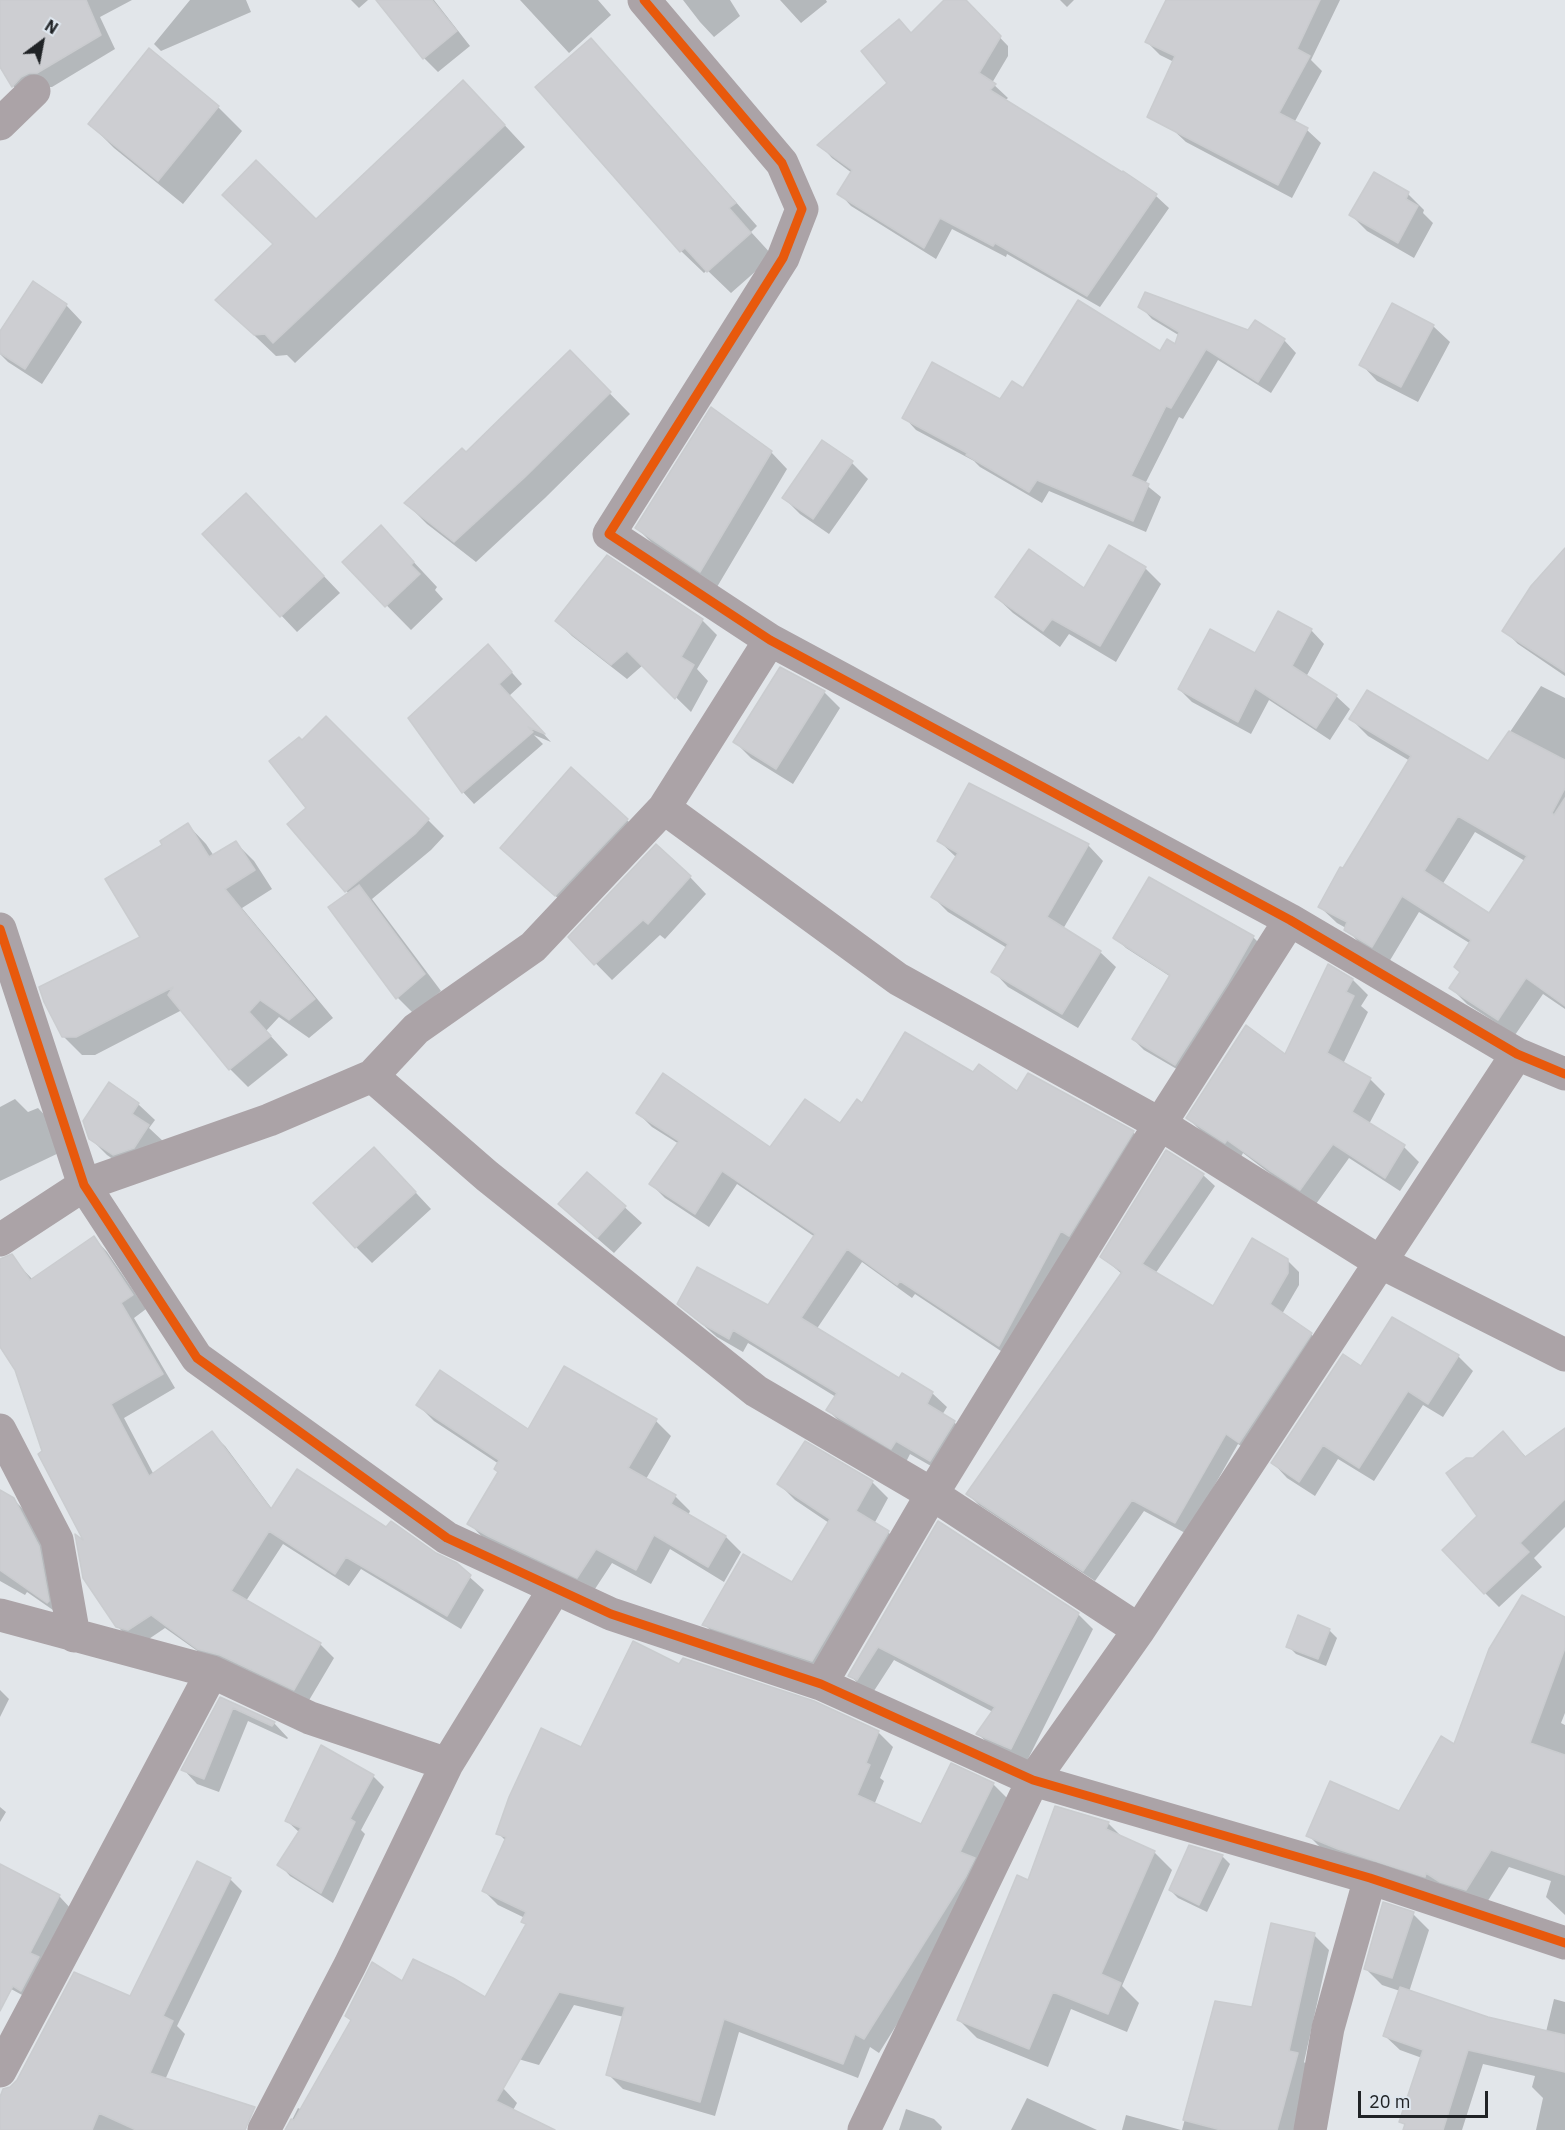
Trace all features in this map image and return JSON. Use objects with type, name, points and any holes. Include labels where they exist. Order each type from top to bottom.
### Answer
[{"type":"street","points":[[644,0],[782,163],[802,209],[783,258],[609,534],[770,640],[1290,920],[1517,1054],[1565,1074]]},
{"type":"street","points":[[0,124],[34,91]]},
{"type":"street","points":[[0,1240],[84,1185],[268,1120],[372,1076],[416,1029],[533,947],[664,808],[770,640]]},
{"type":"street","points":[[664,808],[898,979],[1160,1124],[1380,1262],[1565,1355]]},
{"type":"street","points":[[821,1684],[932,1494],[1160,1124],[1290,920]]},
{"type":"street","points":[[0,929],[84,1185],[197,1358],[447,1538],[611,1614],[821,1684],[1033,1780],[1370,1878],[1565,1943]]},
{"type":"street","points":[[864,2130],[1033,1780],[1139,1630],[1517,1054]]},
{"type":"street","points":[[372,1076],[487,1176],[756,1391],[932,1494],[1139,1630]]},
{"type":"street","points":[[0,1430],[57,1540],[74,1636]]},
{"type":"street","points":[[264,2130],[350,1965],[447,1764],[555,1588]]},
{"type":"street","points":[[0,1615],[212,1672],[310,1719],[447,1764]]},
{"type":"street","points":[[0,2071],[212,1672]]},
{"type":"street","points":[[1310,2130],[1329,2028],[1370,1878]]},
{"type":"building","points":[[0,0],[86,0],[101,35],[37,73],[29,73],[21,77],[12,87],[0,67]]},
{"type":"building","points":[[376,0],[432,0],[457,31],[423,59]]},
{"type":"building","points":[[944,0],[966,0],[1001,36],[979,73],[996,84],[990,90],[1157,194],[1087,296],[995,243],[993,246],[940,218],[924,248],[837,194],[852,170],[817,145],[887,83],[861,51],[899,19],[911,33]]},
{"type":"building","points":[[1166,0],[1320,0],[1297,49],[1310,56],[1279,113],[1308,128],[1278,185],[1147,117],[1175,56],[1145,42]]},
{"type":"building","points":[[591,38],[736,203],[729,208],[751,233],[707,272],[685,248],[680,252],[535,87]]},
{"type":"building","points":[[149,48],[219,106],[158,181],[88,124]]},
{"type":"building","points":[[463,80],[505,125],[273,343],[265,334],[254,335],[215,300],[273,244],[222,195],[256,160],[316,219]]},
{"type":"building","points":[[1374,172],[1409,192],[1406,199],[1418,206],[1398,243],[1349,215]]},
{"type":"building","points":[[33,281],[67,304],[25,369],[0,353],[0,331]]},
{"type":"building","points":[[1145,292],[1248,330],[1255,320],[1285,339],[1258,382],[1206,349],[1171,408],[1166,406],[1131,476],[1149,484],[1133,521],[1037,480],[1029,492],[966,455],[967,453],[902,418],[932,362],[1000,399],[1012,381],[1023,388],[1078,300],[1160,351],[1167,339],[1175,344],[1179,332],[1138,307]]},
{"type":"building","points":[[1392,303],[1434,325],[1401,387],[1359,365]]},
{"type":"building","points":[[570,350],[611,392],[525,477],[454,542],[404,503],[462,448],[466,452]]},
{"type":"building","points":[[711,407],[772,451],[700,572],[635,528]]},
{"type":"building","points":[[822,440],[853,461],[813,519],[782,498]]},
{"type":"building","points":[[246,493],[324,576],[280,617],[202,534]]},
{"type":"building","points":[[381,525],[414,562],[411,565],[420,574],[385,607],[342,562]]},
{"type":"building","points":[[1109,545],[1146,567],[1100,646],[1052,619],[1043,631],[995,597],[1029,549],[1084,588]]},
{"type":"building","points":[[1565,548],[1565,672],[1502,631],[1531,586]]},
{"type":"building","points":[[607,555],[703,619],[681,657],[694,665],[675,699],[627,651],[611,665],[555,621]]},
{"type":"building","points":[[1278,611],[1312,629],[1292,666],[1337,695],[1316,728],[1255,688],[1238,722],[1178,689],[1210,629],[1255,653]]},
{"type":"building","points":[[488,644],[512,672],[499,684],[545,734],[528,727],[533,732],[462,793],[408,718]]},
{"type":"building","points":[[780,667],[825,691],[776,769],[733,742]]},
{"type":"building","points":[[1367,690],[1488,761],[1509,731],[1565,760],[1565,788],[1552,813],[1554,815],[1565,798],[1565,1006],[1526,978],[1498,1020],[1449,988],[1460,972],[1454,967],[1471,940],[1402,896],[1372,947],[1344,930],[1347,922],[1318,907],[1340,867],[1343,868],[1411,756],[1349,719]],"holes":[[[1458,816],[1527,856],[1489,913],[1424,871]]]},
{"type":"building","points":[[326,716],[429,819],[415,834],[345,892],[287,824],[306,808],[269,761],[299,737],[302,740]]},
{"type":"building","points":[[571,767],[628,819],[555,896],[500,848]]},
{"type":"building","points":[[969,783],[1089,844],[1047,917],[1101,951],[1062,1014],[991,972],[1008,944],[931,897],[958,853],[937,841]]},
{"type":"building","points":[[188,823],[209,857],[236,841],[255,870],[225,889],[315,999],[289,1020],[260,1000],[249,1012],[271,1036],[229,1070],[168,995],[173,987],[76,1037],[62,1037],[39,987],[140,937],[105,879],[162,845],[160,841]]},
{"type":"building","points":[[656,844],[691,876],[648,924],[643,920],[594,965],[568,937]]},
{"type":"building","points":[[1149,877],[1254,936],[1228,982],[1175,1065],[1132,1039],[1170,975],[1113,938]]},
{"type":"building","points":[[359,885],[425,974],[396,999],[328,907]]},
{"type":"building","points":[[1328,964],[1353,979],[1346,992],[1354,996],[1327,1053],[1371,1078],[1352,1112],[1405,1145],[1385,1178],[1333,1144],[1300,1190],[1227,1140],[1225,1143],[1186,1118],[1246,1025],[1285,1054]]},
{"type":"building","points":[[905,1032],[973,1072],[979,1064],[1017,1091],[1028,1073],[1134,1131],[1069,1236],[1061,1231],[999,1346],[900,1281],[897,1285],[847,1249],[801,1318],[899,1378],[902,1373],[933,1392],[927,1404],[955,1421],[930,1461],[896,1441],[891,1449],[826,1410],[837,1393],[733,1330],[729,1339],[701,1323],[677,1304],[697,1267],[768,1305],[815,1234],[722,1171],[695,1214],[649,1184],[679,1141],[636,1113],[663,1073],[770,1147],[805,1099],[840,1123],[857,1099],[862,1103]]},
{"type":"building","points":[[109,1082],[139,1103],[132,1114],[149,1125],[134,1148],[113,1155],[89,1139],[83,1121]]},
{"type":"building","points":[[374,1147],[416,1192],[355,1248],[313,1203]]},
{"type":"building","points":[[1166,1150],[1204,1174],[1142,1264],[1213,1306],[1252,1238],[1288,1259],[1288,1273],[1270,1304],[1312,1333],[1239,1443],[1226,1434],[1175,1523],[1132,1500],[1083,1571],[966,1494],[1122,1272],[1100,1257]]},
{"type":"building","points":[[587,1172],[626,1206],[597,1238],[558,1204]]},
{"type":"building","points":[[94,1236],[133,1295],[121,1303],[163,1374],[111,1404],[149,1476],[212,1431],[271,1509],[297,1469],[386,1527],[391,1521],[436,1553],[457,1563],[471,1575],[447,1616],[346,1557],[335,1574],[269,1531],[231,1591],[321,1643],[294,1690],[220,1655],[197,1649],[151,1615],[128,1630],[116,1627],[83,1578],[75,1534],[83,1540],[38,1454],[42,1451],[15,1370],[0,1347],[0,1259],[12,1254],[30,1280]]},
{"type":"building","points":[[1392,1317],[1459,1355],[1428,1404],[1408,1391],[1359,1468],[1323,1445],[1299,1482],[1271,1463],[1343,1354],[1361,1366]]},
{"type":"building","points":[[564,1366],[657,1419],[628,1468],[676,1495],[671,1504],[726,1536],[708,1567],[654,1535],[636,1570],[596,1549],[577,1578],[467,1524],[498,1472],[494,1469],[499,1460],[416,1405],[440,1370],[528,1429]]},
{"type":"building","points":[[1565,1428],[1565,1499],[1520,1543],[1529,1552],[1484,1594],[1442,1550],[1477,1516],[1446,1473],[1466,1458],[1473,1458],[1503,1431],[1525,1457]]},
{"type":"building","points":[[805,1441],[873,1481],[856,1511],[889,1531],[812,1661],[702,1625],[743,1554],[792,1582],[830,1519],[777,1484]]},
{"type":"building","points":[[0,1490],[14,1498],[39,1546],[49,1601],[47,1603],[0,1570]]},
{"type":"building","points":[[938,1521],[1079,1613],[1011,1749],[976,1734],[995,1707],[878,1647],[857,1680],[848,1676]]},
{"type":"building","points":[[1522,1595],[1565,1617],[1565,1648],[1530,1743],[1565,1755],[1565,1875],[1491,1850],[1466,1890],[1440,1882],[1426,1873],[1425,1877],[1338,1849],[1306,1836],[1330,1781],[1399,1811],[1441,1736],[1454,1744],[1489,1649]]},
{"type":"building","points":[[1298,1615],[1330,1629],[1318,1659],[1286,1647]]},
{"type":"building","points":[[633,1641],[679,1664],[683,1658],[814,1701],[879,1731],[866,1763],[870,1765],[857,1795],[921,1824],[951,1763],[994,1783],[960,1852],[975,1858],[966,1876],[864,2039],[855,2034],[843,2064],[724,2019],[700,2102],[606,2075],[625,2007],[559,1992],[496,2101],[555,2130],[285,2130],[291,2119],[294,2120],[351,2020],[345,2016],[372,1962],[402,1981],[413,1959],[453,1978],[485,1997],[526,1924],[521,1922],[526,1912],[482,1891],[506,1837],[496,1834],[509,1797],[541,1728],[581,1747]]},
{"type":"building","points":[[220,1697],[275,1722],[272,1726],[233,1708],[204,1779],[181,1770]]},
{"type":"building","points":[[321,1745],[374,1775],[350,1819],[355,1822],[321,1893],[277,1865],[301,1828],[285,1821]]},
{"type":"building","points":[[1055,1806],[1109,1822],[1106,1829],[1155,1851],[1101,1974],[1121,1983],[1108,2014],[1053,1992],[1029,2049],[957,2020],[1017,1875],[1028,1880]]},
{"type":"building","points":[[1189,1845],[1223,1855],[1199,1905],[1169,1890]]},
{"type":"building","points":[[197,1861],[231,1878],[163,2016],[173,2021],[150,2073],[255,2107],[245,2130],[136,2130],[99,2113],[92,2130],[0,2130],[0,2097],[3,2089],[10,2087],[17,2080],[74,1972],[130,1996]]},
{"type":"building","points":[[0,1864],[60,1895],[30,1953],[39,1957],[21,1991],[13,1986],[0,2011]]},
{"type":"building","points":[[1383,1902],[1414,1912],[1392,1978],[1364,1969]]},
{"type":"building","points":[[1271,1923],[1315,1933],[1289,2051],[1298,2053],[1277,2130],[1221,2130],[1183,2120],[1215,2001],[1252,2007]]},
{"type":"building","points":[[1400,1987],[1488,2017],[1565,2035],[1565,2072],[1468,2050],[1443,2130],[1403,2130],[1405,2124],[1399,2122],[1423,2050],[1383,2036]]},
{"type":"cycle path","points":[[644,0],[782,163],[802,209],[783,258],[609,534],[770,640],[1290,920],[1517,1054],[1565,1074]]},
{"type":"cycle path","points":[[0,929],[84,1185],[197,1358],[447,1538],[611,1614],[821,1684],[1033,1780],[1370,1878],[1565,1943]]}]
